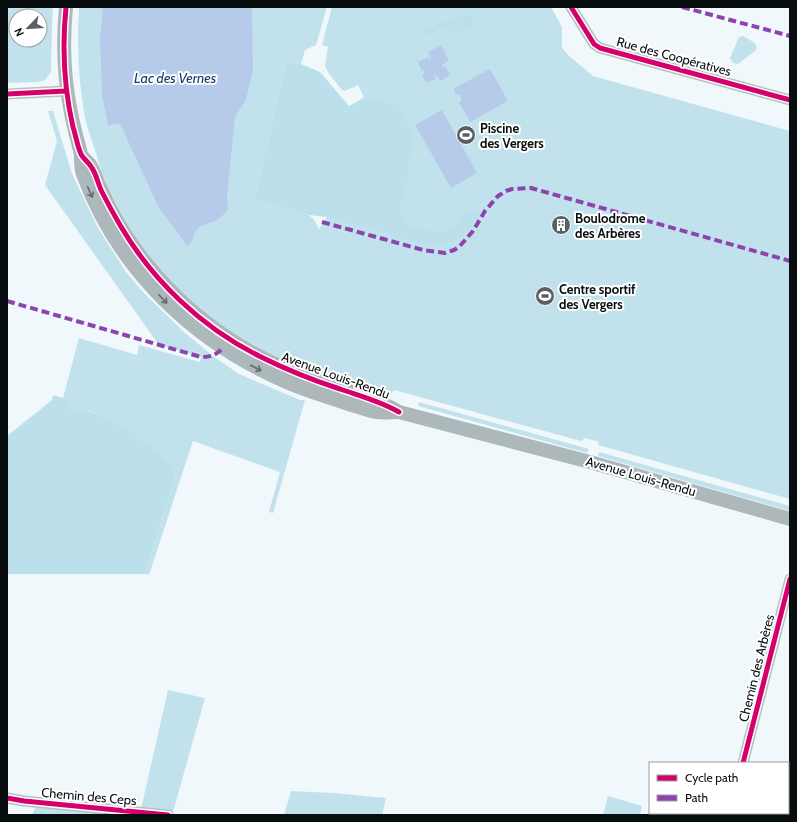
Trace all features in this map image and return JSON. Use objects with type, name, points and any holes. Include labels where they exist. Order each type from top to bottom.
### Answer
[{"type":"main road","name":"Avenue Louis-Rendu","points":[[66,7],[64,47],[66,92],[70,115],[81,155],[92,167],[110,208],[132,245],[171,291],[208,324],[241,346],[279,366],[310,379],[378,401],[399,412],[590,462],[790,519]]},
{"type":"street","name":"Rue des Coopératives","points":[[571,7],[594,44],[600,48],[790,100]]},
{"type":"street","points":[[7,94],[66,92]]},
{"type":"street","name":"Chemin des Arbères","points":[[742,762],[790,579]]},
{"type":"street","name":"Chemin des Ceps","points":[[7,798],[168,815]]},
{"type":"shaded area","points":[[7,7],[53,7],[51,72],[45,80],[38,82],[7,83]]},
{"type":"shaded area","points":[[79,7],[327,7],[316,45],[305,50],[301,64],[286,62],[254,200],[309,215],[319,229],[327,217],[367,103],[358,85],[345,91],[342,90],[329,74],[325,66],[328,47],[322,45],[332,7],[551,7],[562,27],[562,48],[593,76],[790,131],[790,499],[598,445],[599,442],[585,438],[581,441],[394,390],[389,397],[324,377],[293,365],[262,351],[237,337],[192,303],[153,261],[122,214],[106,184],[88,128],[83,106],[78,56]]},
{"type":"shaded area","points":[[469,13],[473,24],[466,29],[450,31],[442,27],[425,36],[423,32],[449,19],[457,18]]},
{"type":"shaded area","points":[[743,36],[755,43],[757,48],[738,64],[733,63],[730,58],[739,37]]},
{"type":"shaded area","points":[[286,62],[301,64],[320,72],[349,106],[365,97],[368,104],[376,99],[397,105],[412,135],[408,178],[403,194],[400,214],[409,227],[442,231],[448,230],[454,226],[466,210],[478,214],[469,229],[458,239],[452,242],[427,245],[327,217],[309,215],[254,200]]},
{"type":"shaded area","points":[[48,111],[53,111],[72,174],[98,228],[126,272],[143,292],[185,333],[213,356],[239,374],[300,400],[305,400],[273,513],[269,512],[280,472],[193,441],[149,575],[145,574],[175,477],[164,459],[129,432],[93,412],[69,409],[63,398],[79,338],[137,355],[139,345],[200,362],[201,357],[159,345],[45,185],[57,141]]},
{"type":"shaded area","points":[[53,395],[63,398],[70,409],[94,413],[131,433],[151,446],[166,461],[172,470],[175,477],[145,574],[7,574],[7,436],[52,400]]},
{"type":"shaded area","points":[[419,402],[589,449],[587,453],[418,406]]},
{"type":"shaded area","points":[[599,452],[790,506],[790,511],[598,456]]},
{"type":"shaded area","points":[[168,690],[205,698],[173,812],[141,809]]},
{"type":"shaded area","points":[[291,791],[386,798],[382,815],[284,815]]},
{"type":"shaded area","points":[[608,796],[642,806],[640,815],[603,815]]},
{"type":"shaded area","points":[[36,806],[130,815],[32,815]]},
{"type":"water","name":"Lac des Vernes","points":[[103,7],[252,7],[253,69],[246,100],[235,117],[227,197],[228,210],[215,221],[200,227],[194,236],[193,241],[187,246],[159,208],[120,124],[108,125],[102,94],[100,38]]},
{"type":"water","points":[[441,45],[449,61],[442,65],[443,67],[445,66],[450,75],[440,81],[436,75],[434,76],[436,79],[427,83],[422,75],[425,72],[424,70],[422,71],[418,62],[428,57],[431,59],[428,52]]},
{"type":"water","name":"Piscine des Vergers","points":[[490,69],[508,101],[470,122],[459,102],[462,100],[459,94],[456,95],[453,89]]},
{"type":"water","points":[[442,110],[477,173],[451,188],[415,125]]},
{"type":"marked path","points":[[682,7],[790,36]]},
{"type":"marked path","points":[[322,222],[423,250],[445,253],[459,247],[473,231],[485,211],[498,196],[512,189],[531,188],[790,261]]},
{"type":"marked path","points":[[7,301],[201,357],[213,355],[223,348]]},
{"type":"cycle path","points":[[66,7],[64,37],[66,82],[70,112],[78,147],[82,156],[93,170],[110,208],[147,265],[163,283],[198,316],[217,331],[238,344],[289,370],[377,402],[399,412]]},
{"type":"cycle path","points":[[571,7],[594,44],[600,48],[790,100]]},
{"type":"cycle path","points":[[7,94],[66,91]]},
{"type":"cycle path","points":[[743,762],[790,579]]},
{"type":"cycle path","points":[[7,798],[168,815]]},
{"type":"place","name":"Piscine des Vergers","points":[[466,135]]},
{"type":"place","name":"Boulodrome des Arbères","points":[[561,225]]},
{"type":"place","name":"Centre sportif des Vergers","points":[[545,296]]}]
